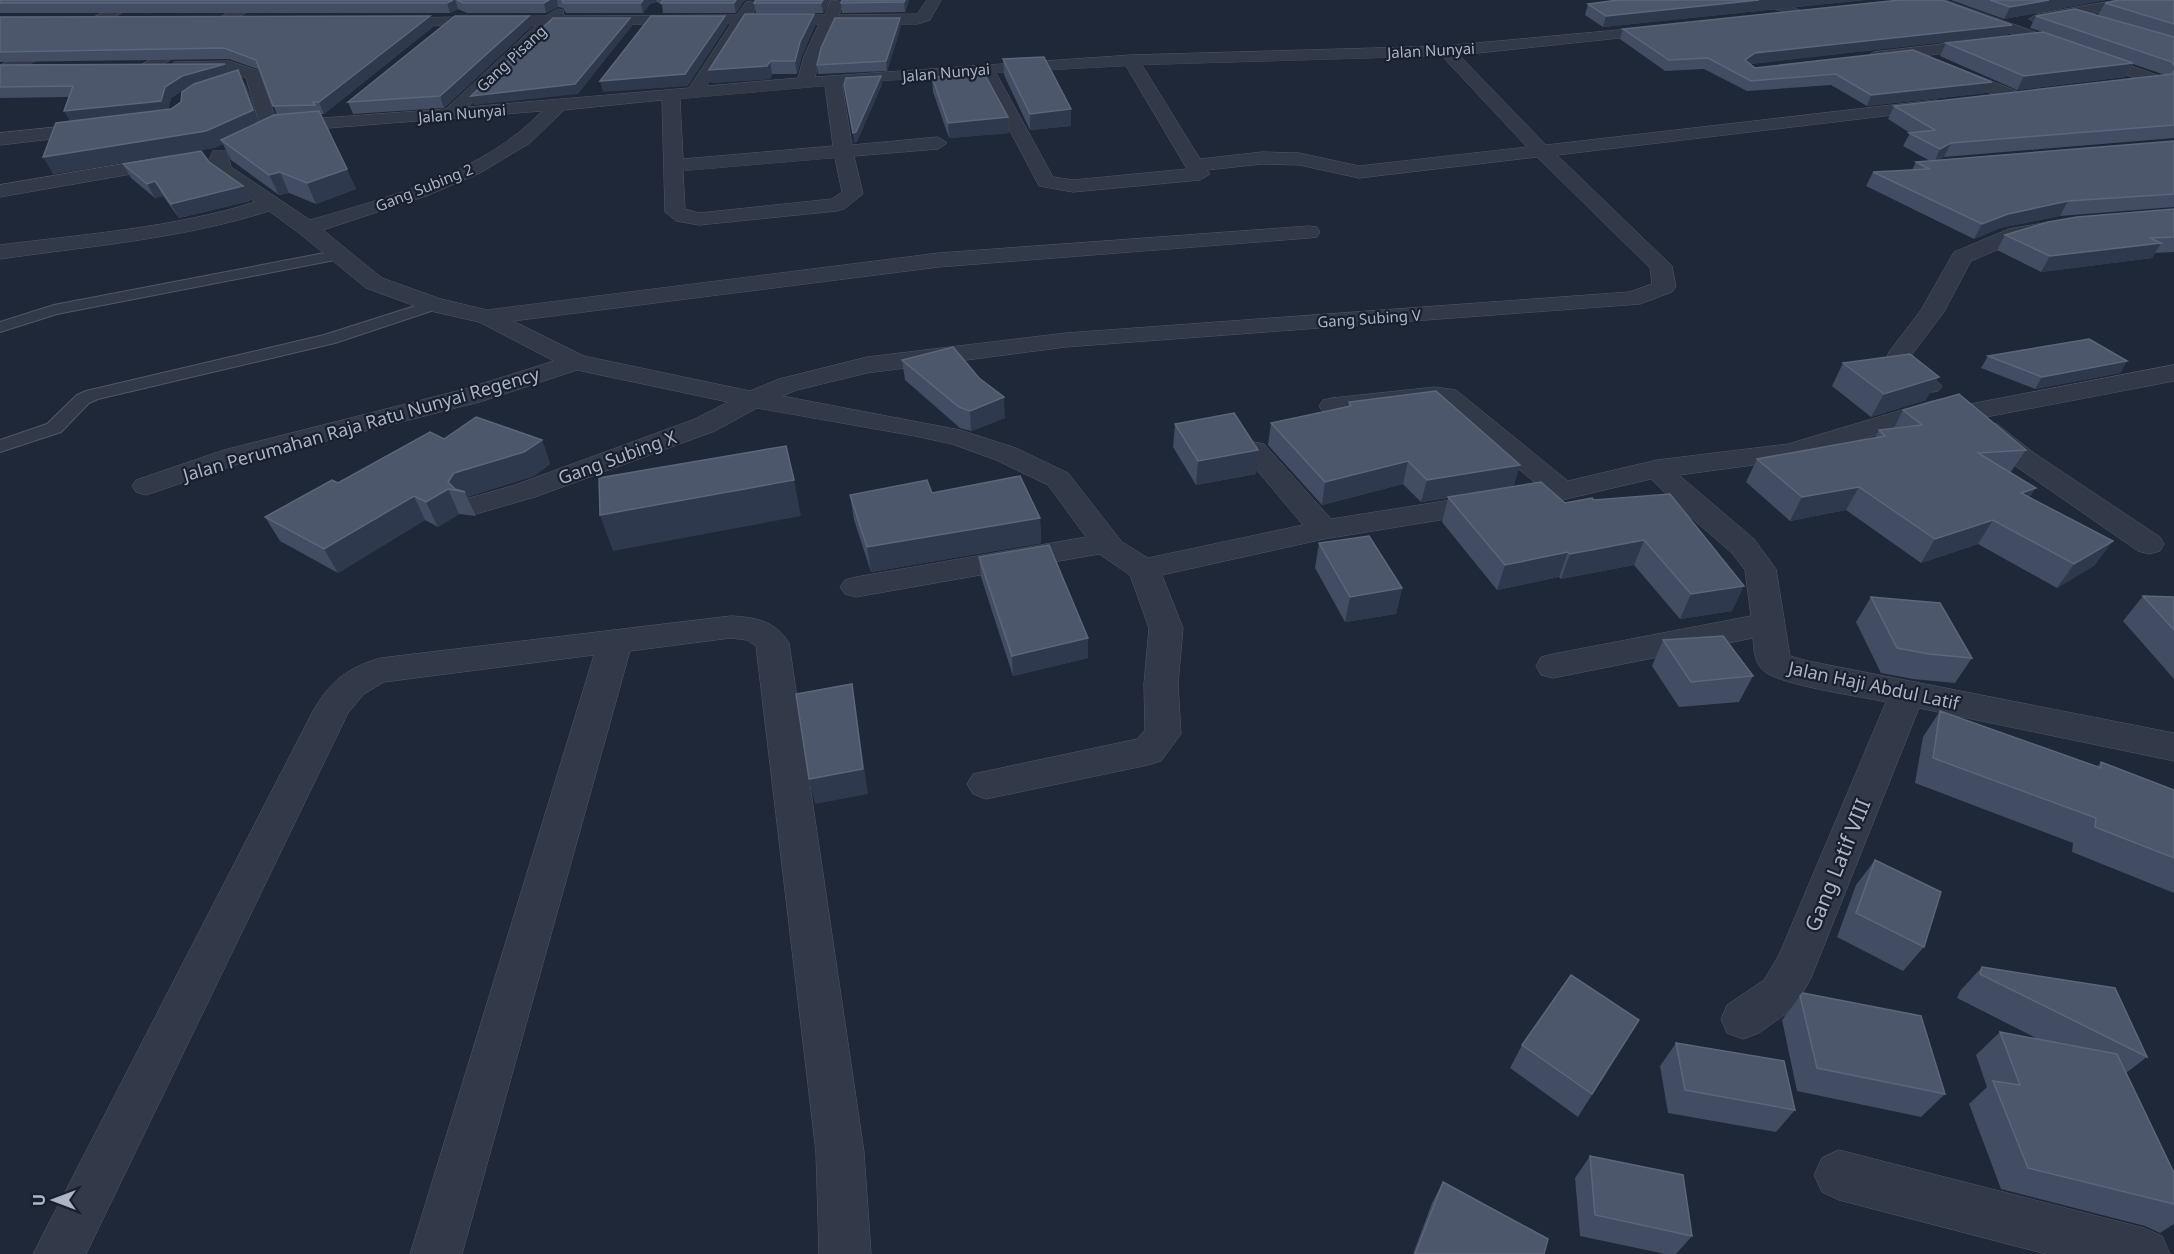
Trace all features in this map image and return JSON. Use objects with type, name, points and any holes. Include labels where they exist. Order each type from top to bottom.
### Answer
[{"type":"street","points":[[3,69],[138,0]]},
{"type":"street","points":[[253,75],[222,65],[142,66],[259,0]]},
{"type":"street","name":"Gang Pisang","points":[[450,115],[571,0]]},
{"type":"street","points":[[693,94],[754,0]]},
{"type":"street","points":[[804,84],[812,56],[839,0]]},
{"type":"street","points":[[373,20],[549,21],[653,13],[740,19],[923,18],[933,0]]},
{"type":"street","points":[[1916,1],[1930,0],[2166,84]]},
{"type":"street","points":[[2005,25],[2142,0]]},
{"type":"street","points":[[2021,6],[2098,23]]},
{"type":"street","points":[[429,41],[470,7]]},
{"type":"street","points":[[1762,8],[1797,12],[1819,11]]},
{"type":"street","points":[[635,36],[653,13]]},
{"type":"street","points":[[66,20],[133,21]]},
{"type":"street","points":[[191,20],[260,20]]},
{"type":"street","name":"Jalan Nunyai","points":[[278,126],[450,115],[584,101],[986,69],[1131,60],[1446,51],[1686,26]]},
{"type":"street","points":[[1854,59],[2039,38]]},
{"type":"street","name":"Gang Subing V","points":[[753,399],[819,375],[867,365],[1066,340],[1632,299],[1664,287],[1661,266],[1543,152],[1446,51]]},
{"type":"street","points":[[1911,53],[2013,96]]},
{"type":"street","points":[[986,69],[1046,182],[1073,186],[1200,174],[1131,60]]},
{"type":"street","points":[[3,69],[42,68]]},
{"type":"street","points":[[221,84],[253,75]]},
{"type":"street","points":[[253,75],[268,123],[278,126]]},
{"type":"street","points":[[671,95],[675,212],[683,217],[699,219],[837,205],[853,194],[843,151],[833,81]]},
{"type":"street","points":[[2113,86],[2166,84]]},
{"type":"street","points":[[584,101],[596,85]]},
{"type":"street","points":[[1978,100],[2035,94]]},
{"type":"street","points":[[1195,165],[1262,158],[1299,159],[1359,172],[1954,103]]},
{"type":"street","name":"Gang Subing 2","points":[[307,228],[367,210],[468,171],[524,138],[559,104]]},
{"type":"street","points":[[327,123],[346,107]]},
{"type":"street","points":[[0,191],[219,151],[278,126]]},
{"type":"street","points":[[0,139],[111,127]]},
{"type":"street","points":[[674,166],[938,143]]},
{"type":"street","points":[[219,151],[219,167],[237,182],[273,203],[307,228],[375,283],[434,305],[487,317],[576,362],[753,399],[960,438],[1006,454],[1058,478],[1106,543],[1125,560],[1144,569],[1324,530],[1562,491],[1657,469],[1791,452],[1959,408],[2174,373]]},
{"type":"street","points":[[0,252],[163,230],[232,216],[273,203]]},
{"type":"street","points":[[2062,225],[2017,234],[1962,257],[1932,312],[1901,352],[1899,359],[1907,370],[2024,459],[2149,544]]},
{"type":"street","points":[[487,317],[939,260],[1309,232]]},
{"type":"street","name":"Jalan Perumahan Raja Ratu Nunyai Regency","points":[[146,486],[234,456],[474,395],[576,362]]},
{"type":"street","points":[[1332,406],[1436,395],[1447,396],[1562,491]]},
{"type":"street","name":"Gang Subing X","points":[[476,505],[525,491],[705,425],[753,399]]},
{"type":"street","points":[[1254,450],[1324,530]]},
{"type":"street","name":"Jalan Haji Abdul Latif","points":[[1657,469],[1752,557],[1760,569],[1764,582],[1772,658],[1778,664],[1805,673],[2174,747]]},
{"type":"street","points":[[856,587],[1106,543]]},
{"type":"street","points":[[986,784],[1148,751],[1163,734],[1161,684],[1166,628],[1144,569]]},
{"type":"street","points":[[1553,666],[1767,624]]},
{"type":"street","points":[[59,1254],[331,711],[347,686],[366,674],[381,670],[615,644],[731,627],[756,630],[766,634],[772,643],[840,1152],[845,1254]]},
{"type":"street","points":[[436,1254],[615,644]]},
{"type":"street","name":"Gang Latif VIII","points":[[1743,1019],[1779,994],[1796,965],[1906,694]]},
{"type":"street","points":[[1839,1175],[2144,1254]]},
{"type":"lane","points":[[0,327],[54,310],[339,255]]},
{"type":"lane","points":[[0,446],[54,428],[83,399],[92,395],[329,339],[434,305]]},
{"type":"building","points":[[0,0],[453,0],[447,3],[0,3]]},
{"type":"building","points":[[457,0],[549,0],[544,3],[463,3]]},
{"type":"building","points":[[562,0],[643,0],[641,3],[563,3]]},
{"type":"building","points":[[663,0],[736,0],[734,3],[661,3]]},
{"type":"building","points":[[756,0],[823,0],[821,3],[754,3]]},
{"type":"building","points":[[842,0],[905,0],[904,2],[841,3]]},
{"type":"building","points":[[1618,0],[1759,0],[1606,16],[1588,4]]},
{"type":"building","points":[[1900,0],[1942,0],[2012,25],[1755,53],[1745,60],[1755,68],[1913,50],[1992,82],[1871,95],[1836,74],[1751,81],[1708,58],[1669,60],[1623,29]]},
{"type":"building","points":[[1990,0],[2049,0],[2010,7]]},
{"type":"building","points":[[2120,0],[2174,0],[2174,24],[2105,3]]},
{"type":"building","points":[[2075,9],[2174,37],[2174,66],[2172,62],[2036,16]]},
{"type":"building","points":[[745,14],[814,14],[800,42],[795,61],[770,61],[767,66],[709,70]]},
{"type":"building","points":[[430,16],[319,102],[313,102],[315,105],[273,106],[256,60],[224,48],[0,52],[0,17]]},
{"type":"building","points":[[455,16],[529,16],[440,96],[348,102]]},
{"type":"building","points":[[651,16],[725,16],[685,74],[600,81]]},
{"type":"building","points":[[553,18],[630,18],[575,84],[471,96]]},
{"type":"building","points":[[835,18],[900,18],[886,61],[817,65],[821,48]]},
{"type":"building","points":[[2043,32],[2133,63],[2024,76],[1946,43]]},
{"type":"building","points":[[1044,57],[1071,109],[1030,114],[1003,59]]},
{"type":"building","points":[[225,64],[182,76],[165,87],[161,101],[64,111],[73,86],[0,87],[0,65]]},
{"type":"building","points":[[238,70],[253,110],[206,131],[43,157],[56,123],[171,109],[181,102],[182,92],[194,84]]},
{"type":"building","points":[[2174,71],[2174,125],[1951,143],[1940,149],[1909,133],[1935,130],[1894,106],[2172,74]]},
{"type":"building","points":[[985,75],[1008,117],[948,123],[932,77]]},
{"type":"building","points":[[881,76],[856,132],[853,133],[844,85],[846,78]]},
{"type":"building","points":[[319,111],[347,169],[307,183],[280,172],[269,175],[221,140],[274,115]]},
{"type":"building","points":[[2174,141],[2174,194],[2068,201],[2008,214],[1982,224],[1873,172],[1929,169],[1916,162]]},
{"type":"building","points":[[201,151],[209,162],[243,186],[171,204],[155,181],[147,184],[123,164]]},
{"type":"building","points":[[2174,209],[2174,237],[2150,238],[2161,243],[2050,256],[2005,235],[2048,222],[2077,217]]},
{"type":"building","points":[[2089,339],[2127,361],[2042,377],[1988,356]]},
{"type":"building","points":[[953,347],[979,378],[1004,397],[970,411],[959,407],[902,360]]},
{"type":"building","points":[[1910,354],[1939,377],[1884,394],[1843,363]]},
{"type":"building","points":[[1436,391],[1520,465],[1427,480],[1408,461],[1325,482],[1271,423],[1351,406],[1349,402]]},
{"type":"building","points":[[1959,394],[2026,450],[1978,453],[2036,488],[2021,493],[2113,541],[2074,564],[1993,520],[1935,539],[1859,487],[1802,497],[1757,459],[1885,436],[1879,430],[1922,425],[1903,410]]},
{"type":"building","points":[[1234,413],[1258,450],[1198,461],[1175,424]]},
{"type":"building","points":[[476,417],[542,440],[524,452],[454,473],[448,482],[455,489],[465,492],[448,489],[426,502],[414,496],[324,549],[265,517],[332,480],[338,483],[430,432],[444,439]]},
{"type":"building","points":[[786,446],[794,480],[600,515],[599,478]]},
{"type":"building","points":[[1020,476],[1040,518],[867,547],[850,495],[927,480],[932,493]]},
{"type":"building","points":[[1541,482],[1565,503],[1592,498],[1594,500],[1670,494],[1744,586],[1691,594],[1644,540],[1505,565],[1448,497]]},
{"type":"building","points":[[1369,536],[1402,588],[1350,597],[1319,543]]},
{"type":"building","points":[[1049,545],[1088,638],[1012,656],[979,557]]},
{"type":"building","points":[[2143,596],[2174,597],[2174,630]]},
{"type":"building","points":[[1871,597],[1940,603],[1972,658],[1897,648]]},
{"type":"building","points":[[1723,636],[1753,676],[1691,682],[1663,640]]},
{"type":"building","points":[[852,684],[863,769],[809,779],[796,694]]},
{"type":"building","points":[[1940,711],[2101,768],[2101,762],[2174,790],[2174,858],[2095,827],[2096,818],[1933,758]]},
{"type":"building","points":[[1875,860],[1941,892],[1924,947],[1856,913]]},
{"type":"building","points":[[1982,967],[2115,988],[2147,1057],[1980,974]]},
{"type":"building","points":[[1571,975],[1639,1020],[1592,1094],[1522,1045]]},
{"type":"building","points":[[1803,993],[1921,1016],[1945,1094],[1817,1068],[1800,996]]},
{"type":"building","points":[[2000,1032],[2117,1054],[2174,1173],[2174,1204],[2028,1168],[1993,1081],[2020,1085]]},
{"type":"building","points":[[1676,1043],[1784,1061],[1795,1110],[1685,1090]]},
{"type":"building","points":[[1590,1156],[1683,1175],[1692,1236],[1595,1215]]},
{"type":"building","points":[[1443,1182],[1548,1239],[1544,1254],[1415,1254]]}]
